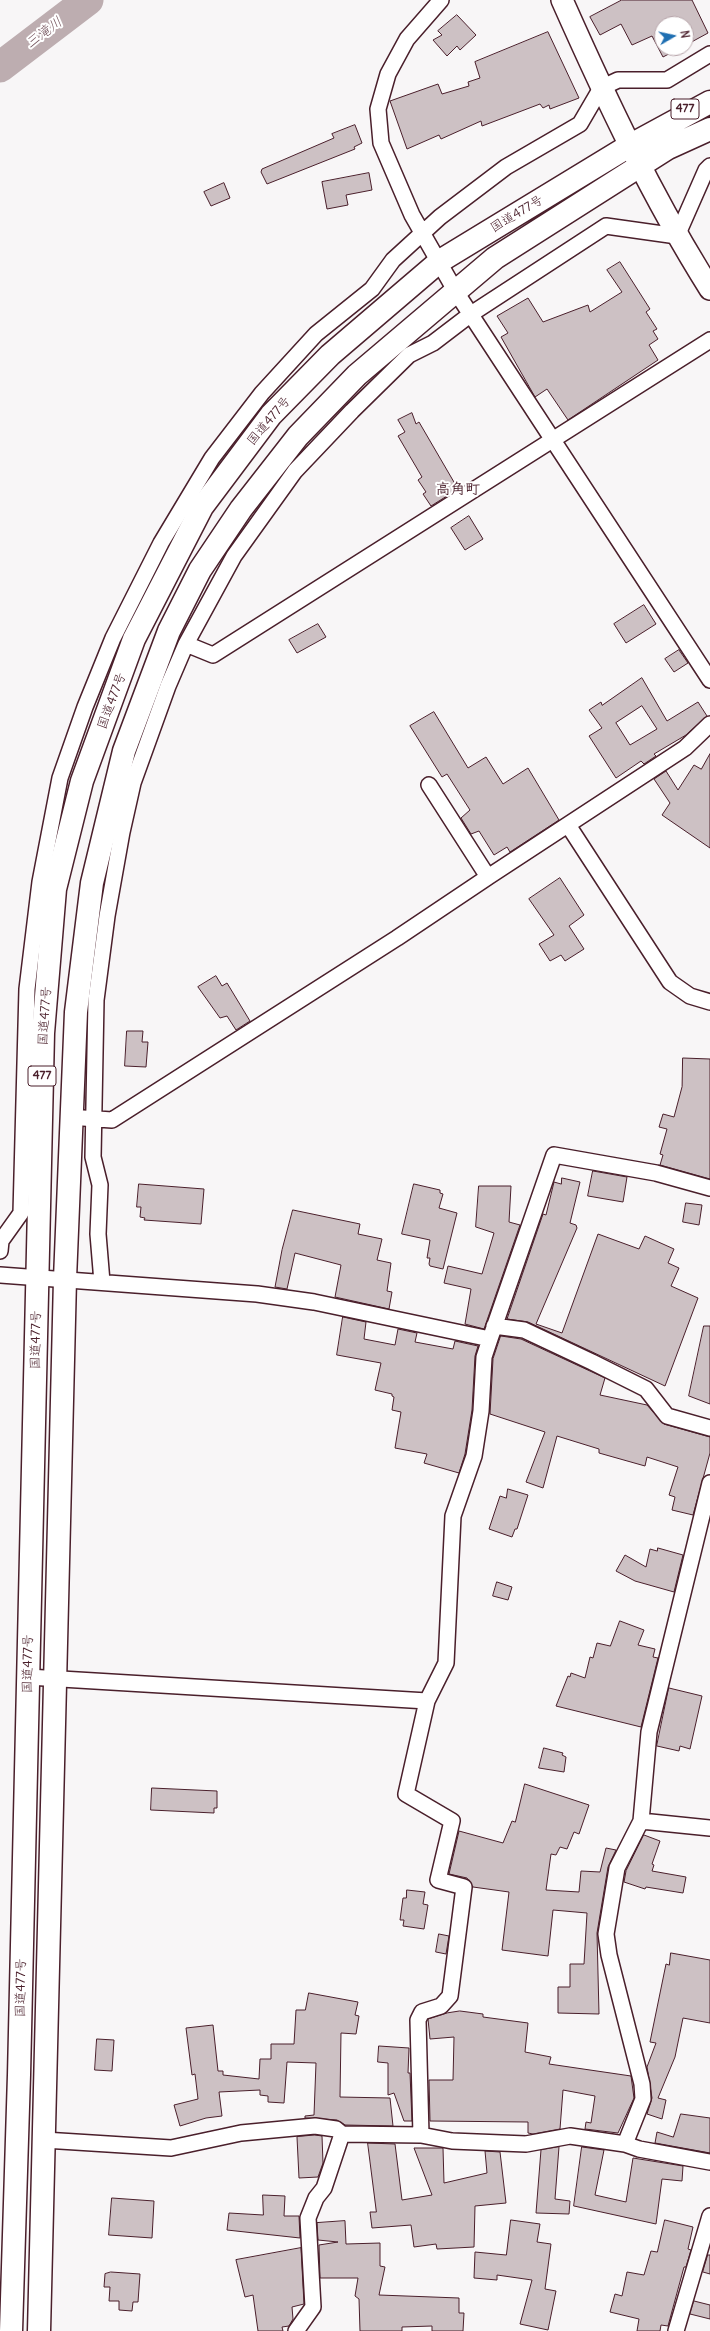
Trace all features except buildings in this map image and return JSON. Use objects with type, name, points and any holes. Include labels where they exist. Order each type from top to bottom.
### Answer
[{"type":"highway","name":"477","points":[[659,128],[710,90]]},
{"type":"highway","name":"国道477号","points":[[11,2331],[43,1034],[55,889],[82,781],[134,639],[202,507],[271,415],[330,355],[440,261],[659,128],[710,102]]},
{"type":"highway","name":"国道477号","points":[[39,2331],[65,1279],[76,1012],[92,883],[124,751],[168,631],[200,570],[242,509],[298,436],[357,375],[495,258],[668,148],[710,129]]},
{"type":"street","points":[[441,0],[407,39],[388,74],[378,109],[381,143],[412,215],[440,261],[456,292],[710,680]]},
{"type":"street","points":[[562,0],[601,88],[629,146],[677,236],[710,289]]},
{"type":"street","points":[[0,1251],[1,1241],[21,1213],[27,989],[40,882],[60,778],[85,707],[113,638],[160,543],[216,452],[262,393],[316,334],[372,289],[392,260],[440,218],[506,167],[580,124],[601,88],[618,80],[667,80],[710,54]]},
{"type":"street","points":[[677,236],[706,170],[710,166]]},
{"type":"street","points":[[102,1282],[98,1234],[100,1185],[93,1157],[96,1000],[107,916],[122,832],[133,783],[168,686],[186,644],[234,556],[295,471],[352,411],[409,355],[433,344],[471,314],[606,226],[677,236]]},
{"type":"street","points":[[186,644],[213,655],[554,441],[710,340]]},
{"type":"street","points":[[72,1116],[112,1120],[391,942],[686,748],[710,724]]},
{"type":"street","points":[[429,785],[488,877]]},
{"type":"street","points":[[568,825],[670,982],[690,996],[710,1002]]},
{"type":"street","points":[[421,2135],[418,2020],[422,2012],[441,2006],[450,1996],[464,1887],[438,1880],[452,1821],[406,1794],[427,1702],[446,1663],[453,1516],[474,1456],[481,1411],[484,1357],[554,1154],[656,1173],[710,1188]]},
{"type":"street","points":[[0,1275],[38,1276],[257,1294],[314,1302],[492,1332],[524,1330],[646,1389],[667,1416],[710,1428]]},
{"type":"street","points":[[625,2144],[643,2099],[642,2084],[609,1956],[606,1934],[617,1868],[641,1821],[649,1732],[710,1483]]},
{"type":"street","points":[[28,1677],[427,1702]]},
{"type":"street","points":[[641,1821],[710,1828]]},
{"type":"street","points":[[44,2140],[170,2148],[241,2133],[315,2126],[336,2129],[342,2134],[421,2135],[452,2141],[526,2144],[570,2136],[625,2144],[639,2150],[710,2162]]},
{"type":"street","points":[[296,2331],[313,2307],[308,2218],[316,2198],[324,2188],[342,2134]]},
{"type":"street","points":[[676,2331],[710,2216]]},
{"type":"waterway","name":"三滝川","points":[[0,67],[88,0]]},
{"type":"district","name":"高角町","points":[[458,490]]}]
